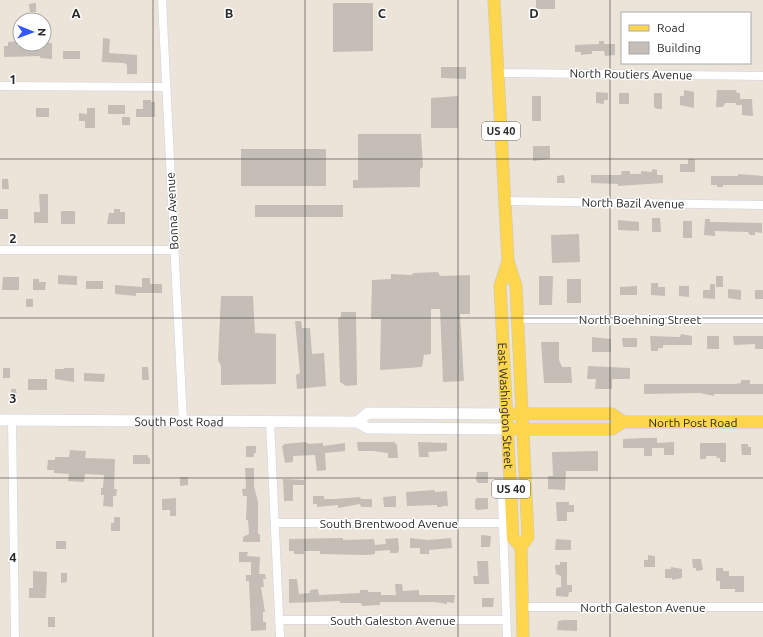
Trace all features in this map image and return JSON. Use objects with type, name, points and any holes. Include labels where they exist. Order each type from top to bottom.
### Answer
[{"type":"main road","name":"East Washington Street","points":[[494,0],[508,262],[516,286],[517,319],[515,418],[511,490],[513,538],[521,547]]},
{"type":"main road","name":"East Washington Street","points":[[508,262],[500,286],[528,537],[521,547],[523,637]]},
{"type":"main road","name":"South Post Road","points":[[357,422],[368,414],[515,418]]},
{"type":"main road","name":"North Post Road","points":[[515,418],[612,414],[623,422],[763,422]]},
{"type":"main road","name":"South Post Road","points":[[0,420],[357,422],[368,428],[406,428],[414,422],[498,420],[515,418]]},
{"type":"street","name":"Bonna Avenue","points":[[162,0],[183,421]]},
{"type":"street","name":"North Routiers Avenue","points":[[498,73],[763,76]]},
{"type":"street","points":[[0,86],[166,87]]},
{"type":"street","name":"North Bazil Avenue","points":[[504,201],[763,205]]},
{"type":"street","points":[[0,250],[174,250]]},
{"type":"street","name":"North Boehning Street","points":[[517,319],[763,319]]},
{"type":"street","points":[[12,420],[15,637]]},
{"type":"street","points":[[270,421],[280,637]]},
{"type":"street","points":[[506,637],[502,498],[511,490]]},
{"type":"street","name":"South Brentwood Avenue","points":[[275,523],[502,523]]},
{"type":"street","name":"North Galeston Avenue","points":[[523,607],[763,607]]},
{"type":"street","name":"South Galeston Avenue","points":[[279,620],[506,620]]},
{"type":"building","points":[[536,0],[555,0],[555,9],[536,9]]},
{"type":"building","points":[[36,3],[36,12],[30,12],[29,4]]},
{"type":"building","points":[[333,3],[373,3],[373,51],[333,52]]},
{"type":"building","points":[[103,38],[110,39],[109,53],[137,55],[137,74],[127,74],[127,65],[124,63],[102,62]]},
{"type":"building","points":[[599,41],[604,41],[604,44],[615,44],[615,55],[605,56],[604,51],[592,51],[592,54],[581,55],[581,52],[575,52],[575,45],[599,44]]},
{"type":"building","points":[[8,42],[12,42],[12,52],[52,52],[52,59],[40,58],[40,56],[4,57],[4,46],[8,46]]},
{"type":"building","points":[[63,51],[80,51],[80,59],[63,59]]},
{"type":"building","points":[[441,67],[466,67],[466,79],[441,78]]},
{"type":"building","points":[[684,90],[694,92],[694,108],[680,105],[680,96],[684,96]]},
{"type":"building","points":[[717,90],[736,90],[737,93],[740,93],[740,99],[752,99],[753,116],[742,115],[742,105],[736,105],[736,103],[725,103],[723,107],[716,107]]},
{"type":"building","points":[[596,92],[608,93],[608,100],[604,100],[604,104],[596,103]]},
{"type":"building","points":[[619,93],[629,93],[629,104],[619,104]]},
{"type":"building","points":[[654,93],[662,93],[662,109],[657,109],[654,107]]},
{"type":"building","points":[[458,96],[458,128],[431,128],[431,98]]},
{"type":"building","points":[[532,96],[541,96],[541,121],[532,121]]},
{"type":"building","points":[[143,100],[151,100],[151,102],[155,102],[155,117],[136,117],[136,109],[143,109]]},
{"type":"building","points":[[108,105],[125,105],[125,114],[108,114]]},
{"type":"building","points":[[36,108],[49,108],[49,117],[36,117]]},
{"type":"building","points":[[87,108],[95,108],[95,128],[85,128],[85,121],[79,121],[79,113],[87,114]]},
{"type":"building","points":[[122,117],[130,117],[130,125],[122,125]]},
{"type":"building","points":[[358,134],[421,134],[423,167],[420,169],[420,187],[353,188],[353,180],[358,180]]},
{"type":"building","points":[[533,146],[550,146],[550,159],[533,161]]},
{"type":"building","points":[[241,149],[326,149],[326,186],[241,186]]},
{"type":"building","points":[[688,159],[695,159],[695,172],[680,172],[680,164],[688,164]]},
{"type":"building","points":[[652,169],[657,170],[657,175],[663,175],[663,183],[618,186],[618,184],[591,183],[591,175],[621,175],[622,171],[630,171],[630,174],[641,174],[641,171],[652,172]]},
{"type":"building","points":[[738,174],[763,176],[763,185],[723,185],[723,187],[717,187],[717,185],[711,185],[711,176],[738,176]]},
{"type":"building","points":[[564,175],[565,183],[557,183],[557,176]]},
{"type":"building","points":[[2,179],[8,179],[9,189],[2,189]]},
{"type":"building","points":[[39,194],[48,194],[48,223],[34,223],[34,212],[40,212]]},
{"type":"building","points":[[255,205],[343,205],[343,217],[255,217]]},
{"type":"building","points":[[0,209],[8,209],[8,219],[0,219]]},
{"type":"building","points":[[114,209],[120,209],[120,212],[125,212],[125,224],[107,224],[109,213],[114,213]]},
{"type":"building","points":[[61,211],[75,211],[75,224],[61,224]]},
{"type":"building","points":[[652,218],[660,218],[661,232],[652,232]]},
{"type":"building","points":[[705,219],[710,219],[710,222],[762,223],[762,233],[755,232],[755,235],[750,235],[748,232],[715,231],[715,236],[704,235]]},
{"type":"building","points":[[618,220],[639,222],[639,231],[618,230]]},
{"type":"building","points":[[683,221],[692,221],[692,238],[683,238]]},
{"type":"building","points":[[579,234],[580,262],[552,263],[551,235]]},
{"type":"building","points":[[438,272],[440,276],[470,275],[470,314],[460,314],[464,381],[443,382],[440,309],[431,309],[431,354],[424,355],[422,367],[380,370],[381,319],[371,319],[372,280],[391,279],[391,274],[411,275],[414,273]]},
{"type":"building","points":[[58,275],[77,276],[77,285],[58,284]]},
{"type":"building","points":[[539,276],[553,276],[552,305],[539,305]]},
{"type":"building","points":[[716,276],[723,276],[723,287],[716,287]]},
{"type":"building","points":[[3,277],[19,277],[19,290],[2,290]]},
{"type":"building","points":[[142,278],[150,278],[150,284],[162,284],[162,293],[136,293],[136,296],[115,294],[115,285],[142,287]]},
{"type":"building","points":[[33,279],[39,279],[39,282],[46,282],[45,290],[33,290]]},
{"type":"building","points":[[567,279],[581,279],[581,303],[567,303]]},
{"type":"building","points":[[86,281],[103,281],[103,289],[86,289]]},
{"type":"building","points":[[651,283],[658,283],[658,287],[665,287],[665,296],[651,295]]},
{"type":"building","points":[[710,284],[715,284],[715,299],[703,298],[703,290],[710,290]]},
{"type":"building","points":[[637,286],[637,295],[620,295],[620,287]]},
{"type":"building","points":[[679,286],[689,286],[689,297],[679,296]]},
{"type":"building","points":[[728,289],[741,290],[741,300],[728,298]]},
{"type":"building","points":[[755,290],[763,290],[763,299],[755,299]]},
{"type":"building","points":[[221,296],[253,296],[255,333],[276,334],[276,384],[221,385],[221,366],[218,360]]},
{"type":"building","points":[[26,299],[33,299],[33,307],[26,307]]},
{"type":"building","points":[[341,312],[356,312],[357,385],[346,386],[340,382],[338,318],[341,317]]},
{"type":"building","points":[[295,321],[301,321],[302,328],[310,328],[312,354],[324,353],[326,386],[297,389],[296,375],[300,373]]},
{"type":"building","points":[[681,334],[692,336],[692,345],[663,345],[663,348],[658,348],[658,351],[651,351],[650,336],[680,337]]},
{"type":"building","points":[[707,336],[719,336],[719,349],[707,349]]},
{"type":"building","points":[[733,336],[763,336],[763,349],[755,349],[755,344],[734,345]]},
{"type":"building","points":[[592,337],[611,339],[611,352],[592,352]]},
{"type":"building","points":[[622,338],[637,338],[637,347],[623,347]]},
{"type":"building","points":[[541,342],[559,342],[559,360],[562,367],[571,367],[572,383],[544,383]]},
{"type":"building","points":[[588,366],[630,368],[630,379],[612,379],[612,389],[595,389],[596,379],[587,379]]},
{"type":"building","points":[[142,367],[148,367],[149,380],[142,380]]},
{"type":"building","points":[[3,368],[10,368],[10,378],[3,378]]},
{"type":"building","points":[[74,368],[74,382],[55,379],[55,369]]},
{"type":"building","points":[[84,373],[105,374],[104,382],[84,381]]},
{"type":"building","points":[[28,379],[47,379],[47,390],[28,390]]},
{"type":"building","points":[[741,380],[750,380],[750,384],[763,384],[763,394],[714,394],[714,396],[700,393],[644,394],[644,384],[736,384],[741,383]]},
{"type":"building","points":[[11,389],[16,389],[17,399],[11,399]]},
{"type":"building","points":[[657,438],[657,443],[674,442],[674,455],[664,455],[664,448],[652,448],[652,456],[644,456],[644,448],[623,448],[623,439]]},
{"type":"building","points":[[306,442],[308,444],[323,443],[323,446],[345,443],[345,451],[325,453],[326,470],[317,471],[315,455],[293,456],[293,462],[285,463],[282,446],[284,444]]},
{"type":"building","points":[[357,442],[395,442],[395,444],[397,444],[398,458],[388,458],[388,453],[358,451]]},
{"type":"building","points":[[418,442],[447,443],[447,451],[428,452],[429,457],[419,457]]},
{"type":"building","points":[[700,443],[726,443],[726,462],[720,462],[720,458],[716,458],[717,456],[706,456],[706,459],[700,459]]},
{"type":"building","points":[[741,444],[748,444],[748,447],[751,447],[751,455],[742,455]]},
{"type":"building","points":[[246,446],[256,446],[256,453],[254,453],[254,457],[246,457]]},
{"type":"building","points":[[70,450],[86,451],[85,458],[115,459],[114,489],[117,489],[116,496],[113,496],[113,507],[103,506],[104,495],[101,495],[101,488],[103,488],[104,475],[85,474],[84,482],[68,481],[69,474],[54,473],[54,470],[47,470],[48,460],[55,460],[55,457],[69,457]]},
{"type":"building","points":[[598,451],[598,471],[566,471],[565,490],[548,489],[548,476],[553,476],[552,452]]},
{"type":"building","points":[[133,455],[148,455],[148,458],[150,458],[150,464],[133,464]]},
{"type":"building","points":[[245,468],[254,468],[254,486],[258,502],[258,534],[260,534],[260,542],[243,542],[243,537],[249,534],[248,520],[246,520],[247,496],[243,496],[242,489],[245,489],[246,486]]},
{"type":"building","points":[[477,472],[488,472],[488,483],[478,483],[476,480]]},
{"type":"building","points":[[180,477],[188,477],[188,485],[180,486]]},
{"type":"building","points":[[283,479],[304,480],[304,485],[293,485],[293,501],[284,501]]},
{"type":"building","points":[[435,490],[435,492],[447,491],[448,506],[407,506],[406,492]]},
{"type":"building","points":[[313,496],[324,496],[324,499],[360,497],[361,499],[372,499],[372,507],[361,507],[360,504],[338,508],[338,505],[317,507],[317,504],[313,504]]},
{"type":"building","points":[[396,496],[396,507],[384,507],[383,497]]},
{"type":"building","points":[[176,498],[176,516],[170,516],[170,510],[162,510],[162,499]]},
{"type":"building","points":[[477,498],[488,498],[488,509],[477,510],[475,508],[475,500]]},
{"type":"building","points":[[556,502],[569,502],[569,505],[574,505],[574,512],[567,512],[567,521],[557,521]]},
{"type":"building","points":[[114,517],[120,517],[120,531],[111,531],[111,523],[114,523]]},
{"type":"building","points":[[481,535],[491,536],[490,547],[481,547]]},
{"type":"building","points":[[343,538],[343,540],[374,539],[375,545],[386,544],[385,539],[398,538],[399,549],[398,553],[390,553],[390,550],[375,551],[375,554],[367,555],[320,554],[320,551],[304,551],[304,554],[294,554],[294,551],[289,551],[289,539]]},
{"type":"building","points":[[410,538],[428,540],[451,538],[452,548],[429,550],[429,554],[420,554],[420,548],[410,548]]},
{"type":"building","points":[[556,539],[571,540],[571,550],[555,550]]},
{"type":"building","points":[[56,541],[66,541],[66,549],[56,549]]},
{"type":"building","points":[[239,552],[248,552],[247,556],[260,557],[259,574],[265,574],[266,579],[263,579],[264,587],[261,587],[265,612],[263,612],[263,622],[266,622],[266,630],[251,631],[249,581],[246,581],[246,575],[251,575],[251,562],[239,562]]},
{"type":"building","points":[[648,555],[655,556],[655,567],[644,567],[644,560],[648,560]]},
{"type":"building","points":[[692,559],[701,559],[703,570],[696,571],[696,568],[693,568]]},
{"type":"building","points":[[477,561],[488,561],[489,584],[474,584],[473,576],[478,576]]},
{"type":"building","points":[[560,562],[567,562],[567,585],[572,585],[572,592],[569,592],[568,597],[556,596],[556,588],[561,587],[561,576],[556,574],[555,565],[560,565]]},
{"type":"building","points":[[671,567],[682,569],[682,578],[672,580],[672,578],[665,578],[665,569],[671,569]]},
{"type":"building","points":[[716,568],[723,568],[723,571],[729,571],[729,576],[744,576],[744,592],[735,592],[735,589],[720,589],[720,581],[716,581]]},
{"type":"building","points":[[33,571],[47,572],[46,598],[29,598],[29,588],[33,588]]},
{"type":"building","points":[[61,573],[67,573],[67,582],[61,583]]},
{"type":"building","points":[[289,579],[297,579],[299,594],[310,593],[310,590],[318,589],[319,595],[360,593],[360,590],[368,590],[368,592],[381,592],[381,595],[396,595],[395,584],[402,584],[403,591],[419,590],[419,595],[455,595],[454,603],[447,602],[447,604],[434,602],[380,602],[380,605],[362,606],[361,603],[340,603],[340,601],[289,603]]},
{"type":"building","points":[[482,598],[494,598],[493,607],[482,607]]},
{"type":"building","points":[[48,617],[55,617],[55,627],[48,627]]},
{"type":"building","points":[[577,620],[577,631],[557,630],[558,621]]}]
